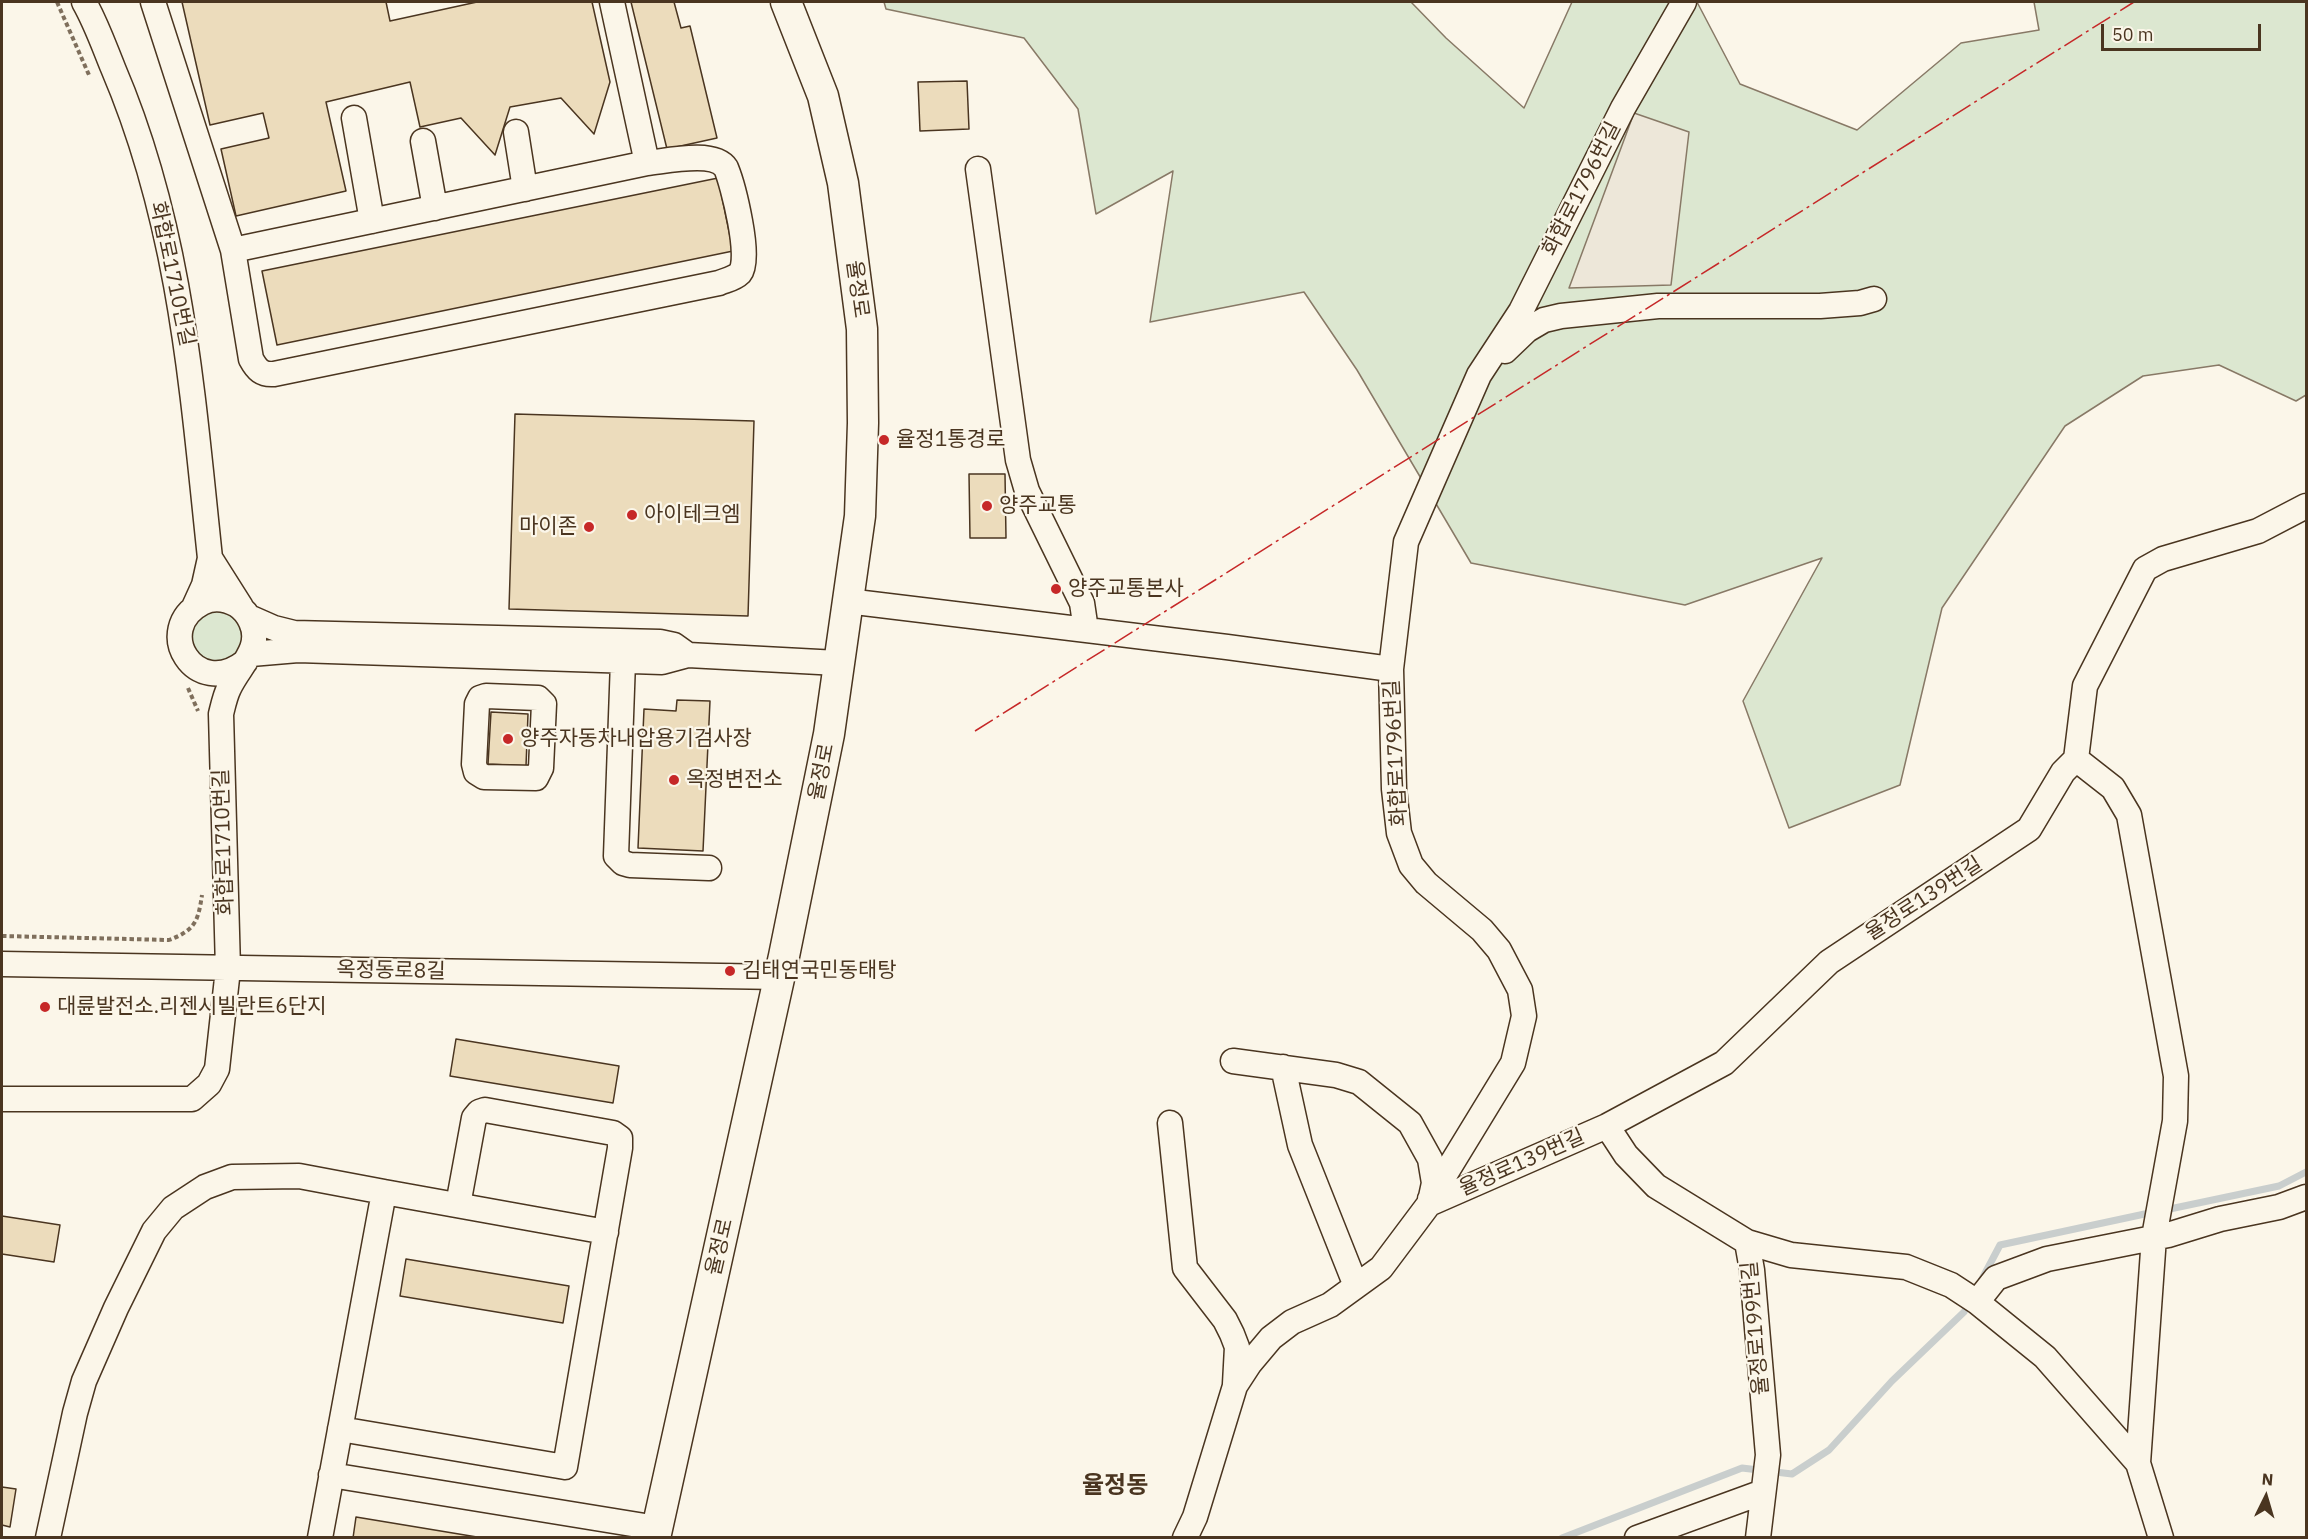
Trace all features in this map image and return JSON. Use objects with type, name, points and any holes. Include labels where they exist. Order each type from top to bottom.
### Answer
[{"type":"main road","name":"율정로","points":[[656,1533],[780,977],[829,734],[860,516],[863,423],[862,329],[843,183],[823,96],[786,2]]},
{"type":"street","name":"화합로1710번길","points":[[84,2],[125,96],[149,168],[172,256],[190,360],[210,558]]},
{"type":"street","points":[[153,2],[233,250],[251,360],[256,369],[268,375],[719,283],[732,278],[740,272],[744,265],[744,246],[729,175],[723,162],[704,158],[647,164],[233,250]]},
{"type":"street","points":[[612,2],[647,164]]},
{"type":"street","name":"화합로1796번길","points":[[1429,1202],[1513,1063],[1524,1016],[1520,990],[1498,950],[1482,930],[1426,884],[1411,865],[1399,833],[1394,789],[1391,669],[1406,542],[1479,375],[1521,310],[1623,108],[1684,2]]},
{"type":"street","points":[[354,118],[372,221]]},
{"type":"street","points":[[516,132],[525,189]]},
{"type":"street","points":[[423,141],[435,208]]},
{"type":"street","points":[[978,169],[1018,460],[1027,491],[1082,603],[1086,630]]},
{"type":"street","name":"화합로1796번길","points":[[1479,375],[1527,330],[1544,320],[1561,315],[1658,306],[1820,306],[1860,303],[1874,299]]},
{"type":"street","points":[[2161,1538],[2138,1463],[2155,1234],[2175,1121],[2176,1076],[2129,815],[2113,788],[2076,759],[2085,686],[2145,569],[2163,559],[2258,531],[2307,506]]},
{"type":"street","points":[[210,558],[204,585],[194,607],[183,621],[179,640],[192,676],[211,716]]},
{"type":"street","points":[[210,558],[254,628],[255,640],[248,658],[211,716]]},
{"type":"street","points":[[194,607],[206,601],[218,599],[230,601],[274,628],[294,633],[660,642],[674,645],[688,655]]},
{"type":"street","name":"화합로1796번길","points":[[847,601],[1391,669]]},
{"type":"street","points":[[192,676],[224,674],[236,670],[248,658],[298,650],[662,662],[688,655],[838,663]]},
{"type":"street","points":[[529,698],[532,658]]},
{"type":"street","points":[[623,661],[616,856],[623,863],[630,865],[709,868]]},
{"type":"street","name":"화합로1710번길","points":[[2,1099],[192,1099],[209,1084],[217,1069],[228,969],[211,716]]},
{"type":"street","name":"율정로139번길","points":[[1429,1202],[1606,1126],[1724,1064],[1829,962],[2029,829],[2063,772],[2076,759]]},
{"type":"street","name":"옥정동로8길","points":[[2,964],[780,977]]},
{"type":"street","name":"율정로139번길","points":[[1233,1061],[1351,1078],[1410,1123],[1430,1159],[1434,1183],[1429,1202],[1381,1268],[1330,1305],[1292,1322],[1271,1338],[1235,1386]]},
{"type":"street","points":[[1283,1068],[1300,1145],[1356,1286]]},
{"type":"street","points":[[340,1429],[565,1467],[621,1142],[613,1133],[485,1110],[479,1112],[474,1118],[458,1205]]},
{"type":"street","name":"율정로139번길","points":[[1170,1123],[1185,1268],[1225,1320],[1237,1347],[1235,1386],[1195,1517],[1185,1538]]},
{"type":"street","name":"율정로199번길","points":[[1606,1126],[1626,1155],[1656,1185],[1747,1242],[1752,1270],[1768,1455],[1763,1489]]},
{"type":"street","points":[[48,1538],[84,1381],[116,1308],[154,1231],[173,1208],[205,1187],[232,1177],[299,1176],[606,1232]]},
{"type":"street","points":[[320,1538],[384,1192]]},
{"type":"street","points":[[1977,1302],[1996,1278],[2047,1259],[2279,1207],[2307,1197]]},
{"type":"street","points":[[1747,1242],[1791,1255],[1906,1267],[1951,1285],[1977,1302],[2045,1357],[2138,1463]]},
{"type":"street","points":[[331,1475],[656,1533]]},
{"type":"street","points":[[1637,1538],[1763,1489],[1758,1538]]},
{"type":"path","points":[[57,2],[92,82]]},
{"type":"path","points":[[192,676],[211,716]]},
{"type":"path","points":[[2,936],[169,940],[192,928],[199,917],[202,884]]},
{"type":"green space","points":[[884,2],[1411,2],[1446,38],[1524,108],[1572,2],[1697,2],[1740,84],[1857,130],[1961,43],[2039,30],[2034,2],[2306,2],[2306,395],[2296,401],[2219,365],[2143,376],[2065,426],[1942,608],[1900,785],[1789,828],[1743,701],[1822,558],[1685,605],[1471,563],[1357,370],[1304,292],[1150,322],[1173,171],[1096,214],[1078,109],[1024,38],[886,9]]},
{"type":"green space","points":[[218,609],[235,615],[244,630],[238,656],[213,665],[191,648],[191,632],[198,618]]},
{"type":"shaded area","points":[[1634,113],[1689,132],[1671,285],[1569,288]]},
{"type":"building","points":[[182,2],[386,2],[390,21],[477,2],[592,2],[610,82],[594,134],[561,98],[510,107],[495,155],[461,118],[420,127],[410,82],[326,102],[346,191],[236,216],[221,149],[269,138],[263,113],[210,125]]},
{"type":"building","points":[[631,2],[674,2],[681,28],[690,26],[717,138],[667,149]]},
{"type":"building","points":[[967,81],[969,129],[920,131],[918,82]]},
{"type":"building","points":[[718,178],[733,251],[277,345],[262,271]]},
{"type":"building","name":"아이테크엠","points":[[515,414],[754,421],[748,616],[509,609]]},
{"type":"building","name":"양주교통","points":[[969,474],[1005,474],[1006,538],[970,538]]},
{"type":"building","name":"옥정변전소","points":[[677,700],[710,701],[703,851],[638,848],[644,709],[676,711]]},
{"type":"building","name":"양주자동차내압용기검사장","points":[[491,712],[528,714],[526,766],[488,764]]},
{"type":"building","points":[[456,1039],[619,1066],[613,1103],[450,1076]]},
{"type":"building","points":[[2,1216],[60,1225],[54,1262],[2,1254]]},
{"type":"building","points":[[406,1259],[569,1286],[563,1323],[400,1296]]},
{"type":"building","points":[[2,1487],[16,1489],[10,1527],[2,1525]]},
{"type":"building","points":[[356,1517],[483,1538],[353,1538]]},
{"type":"waterway","points":[[2165,1210],[2279,1186],[2306,1172]]},
{"type":"waterway","points":[[1982,1279],[2000,1245],[2154,1212]]},
{"type":"waterway","points":[[1562,1538],[1742,1468],[1792,1474],[1829,1450],[1892,1381],[1964,1312],[1970,1302]]},
{"type":"power","points":[[975,731],[2134,2]]},
{"type":"place","name":"율정1통경로","points":[[884,440]]},
{"type":"place","name":"양주교통","points":[[987,506]]},
{"type":"place","name":"아이테크엠","points":[[632,515]]},
{"type":"place","name":"마이존","points":[[589,527]]},
{"type":"place","name":"양주교통본사","points":[[1056,589]]},
{"type":"place","name":"양주자동차내압용기검사장","points":[[508,739]]},
{"type":"place","name":"옥정변전소","points":[[674,780]]},
{"type":"place","name":"김태연국민동태탕","points":[[730,971]]},
{"type":"place","name":"대륜발전소.리젠시빌란트6단지","points":[[45,1007]]},
{"type":"district","name":"율정동","points":[[1115,1486]]}]
